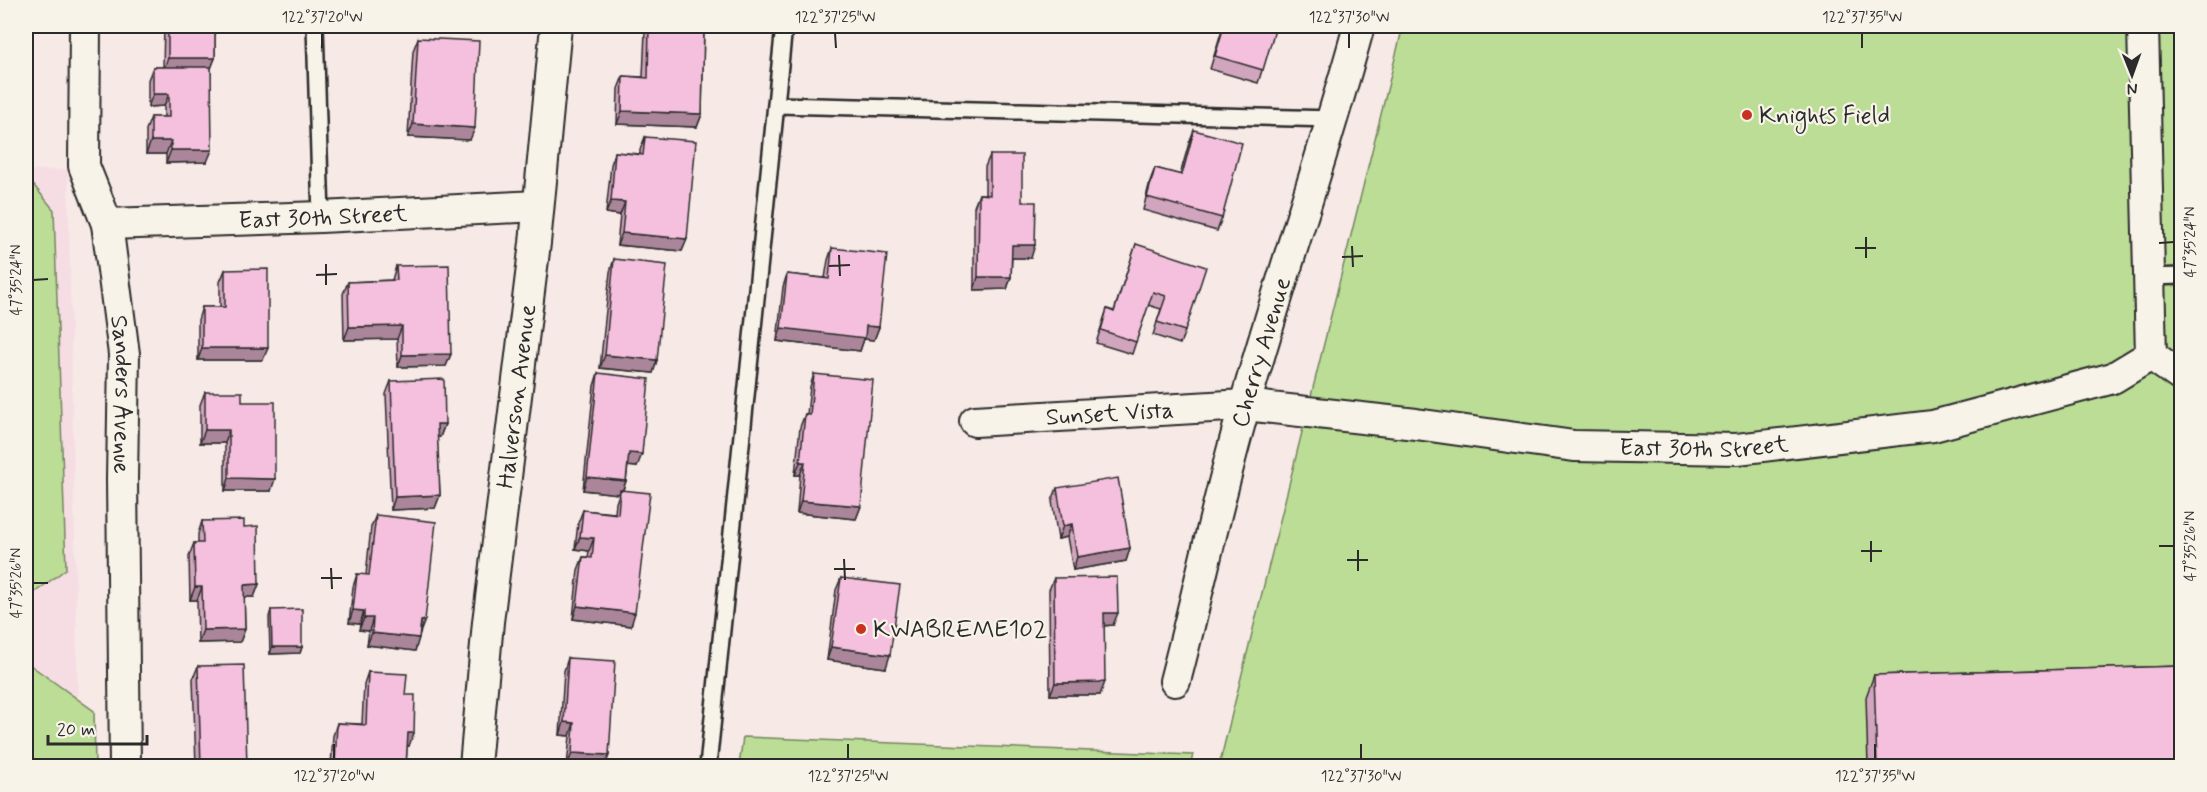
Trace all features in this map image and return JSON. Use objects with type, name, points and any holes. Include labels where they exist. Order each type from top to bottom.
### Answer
[{"type":"street","name":"Sanders Avenue","points":[[85,26],[84,166],[107,224],[124,354],[126,766]]},
{"type":"street","name":"Halverson Avenue","points":[[475,766],[488,622],[538,206],[556,26]]},
{"type":"street","name":"Cherry Avenue","points":[[1175,681],[1202,577],[1215,510],[1245,405],[1334,119],[1359,26]]},
{"type":"street","points":[[2143,26],[2151,355],[2181,377]]},
{"type":"street","name":"East 30th Street","points":[[107,224],[321,217],[538,206]]},
{"type":"street","name":"East 30th Street","points":[[1245,405],[1416,424],[1574,446],[1737,449],[1933,426],[2113,378],[2151,355]]},
{"type":"street","name":"Sunset Vista","points":[[975,421],[1245,405]]},
{"type":"lane","points":[[315,26],[321,217]]},
{"type":"lane","points":[[708,766],[784,26]]},
{"type":"lane","points":[[777,105],[1334,119]]},
{"type":"lane","points":[[2149,277],[2181,276]]},
{"type":"shaded area","points":[[2180,26],[2182,26],[2181,306]]},
{"type":"shaded area","points":[[26,170],[68,170],[79,766],[26,766]]},
{"type":"green space","points":[[1403,26],[2180,26],[2181,766],[1219,766]]},
{"type":"green space","points":[[26,176],[54,210],[66,569],[26,599]]},
{"type":"green space","points":[[26,662],[94,711],[95,766],[26,766]]},
{"type":"green space","points":[[743,737],[1193,755],[1190,766],[739,766]]},
{"type":"building","points":[[168,26],[215,26],[215,58],[168,58]]},
{"type":"building","points":[[649,26],[704,26],[702,114],[622,111],[623,76],[648,78]]},
{"type":"building","points":[[1224,26],[1276,26],[1263,70],[1215,56]]},
{"type":"building","points":[[418,38],[479,41],[475,128],[413,124]]},
{"type":"building","points":[[153,67],[211,67],[212,150],[171,150],[171,141],[151,141],[151,117],[169,117],[169,94],[153,94]]},
{"type":"building","points":[[1194,130],[1242,143],[1222,218],[1147,197],[1155,168],[1182,175]]},
{"type":"building","points":[[645,137],[696,141],[687,239],[622,233],[625,202],[611,201],[615,152],[643,155]]},
{"type":"building","points":[[990,155],[1022,155],[1022,202],[1036,202],[1035,245],[1012,245],[1011,277],[978,277],[979,194],[990,195]]},
{"type":"building","points":[[1136,244],[1206,267],[1185,331],[1157,322],[1166,296],[1153,292],[1136,342],[1101,330],[1107,309],[1114,312]]},
{"type":"building","points":[[832,248],[887,254],[879,327],[866,326],[865,338],[781,328],[787,274],[829,279]]},
{"type":"building","points":[[614,259],[667,265],[657,360],[605,355]]},
{"type":"building","points":[[449,265],[451,354],[402,355],[402,326],[349,327],[348,282],[397,280],[396,266]]},
{"type":"building","points":[[268,269],[268,348],[202,348],[202,307],[225,307],[225,270]]},
{"type":"building","points":[[598,373],[649,379],[642,454],[629,453],[626,481],[587,477]]},
{"type":"building","points":[[814,374],[873,380],[861,506],[801,501],[805,462],[800,462],[805,414],[810,415]]},
{"type":"building","points":[[444,379],[445,424],[437,424],[440,495],[395,497],[391,381]]},
{"type":"building","points":[[205,392],[242,392],[242,402],[275,402],[275,479],[229,478],[229,430],[205,430]]},
{"type":"building","points":[[1118,478],[1130,548],[1077,557],[1072,524],[1063,526],[1057,488]]},
{"type":"building","points":[[620,490],[650,493],[635,613],[577,606],[583,557],[592,558],[594,538],[580,537],[583,510],[618,514]]},
{"type":"building","points":[[376,515],[436,522],[425,620],[421,621],[419,638],[372,633],[373,618],[364,618],[364,611],[353,610],[357,574],[369,575]]},
{"type":"building","points":[[244,520],[244,527],[258,526],[259,584],[244,585],[245,629],[203,630],[202,587],[195,587],[194,543],[203,543],[202,521]]},
{"type":"building","points":[[1117,577],[1118,613],[1104,613],[1105,682],[1055,683],[1054,578]]},
{"type":"building","name":"KWABREME102","points":[[841,578],[900,585],[890,655],[831,647]]},
{"type":"building","points":[[302,609],[302,647],[272,647],[271,610]]},
{"type":"building","points":[[568,658],[615,661],[609,755],[572,753],[574,723],[564,722]]},
{"type":"building","points":[[244,665],[247,766],[201,766],[198,666]]},
{"type":"building","points":[[2181,666],[2181,766],[1877,766],[1874,675]]},
{"type":"building","points":[[368,672],[407,674],[405,695],[415,695],[414,733],[408,733],[406,766],[335,766],[337,723],[366,725]]},
{"type":"place","name":"Knights Field","points":[[1747,115]]},
{"type":"place","name":"KWABREME102","points":[[861,629]]}]
